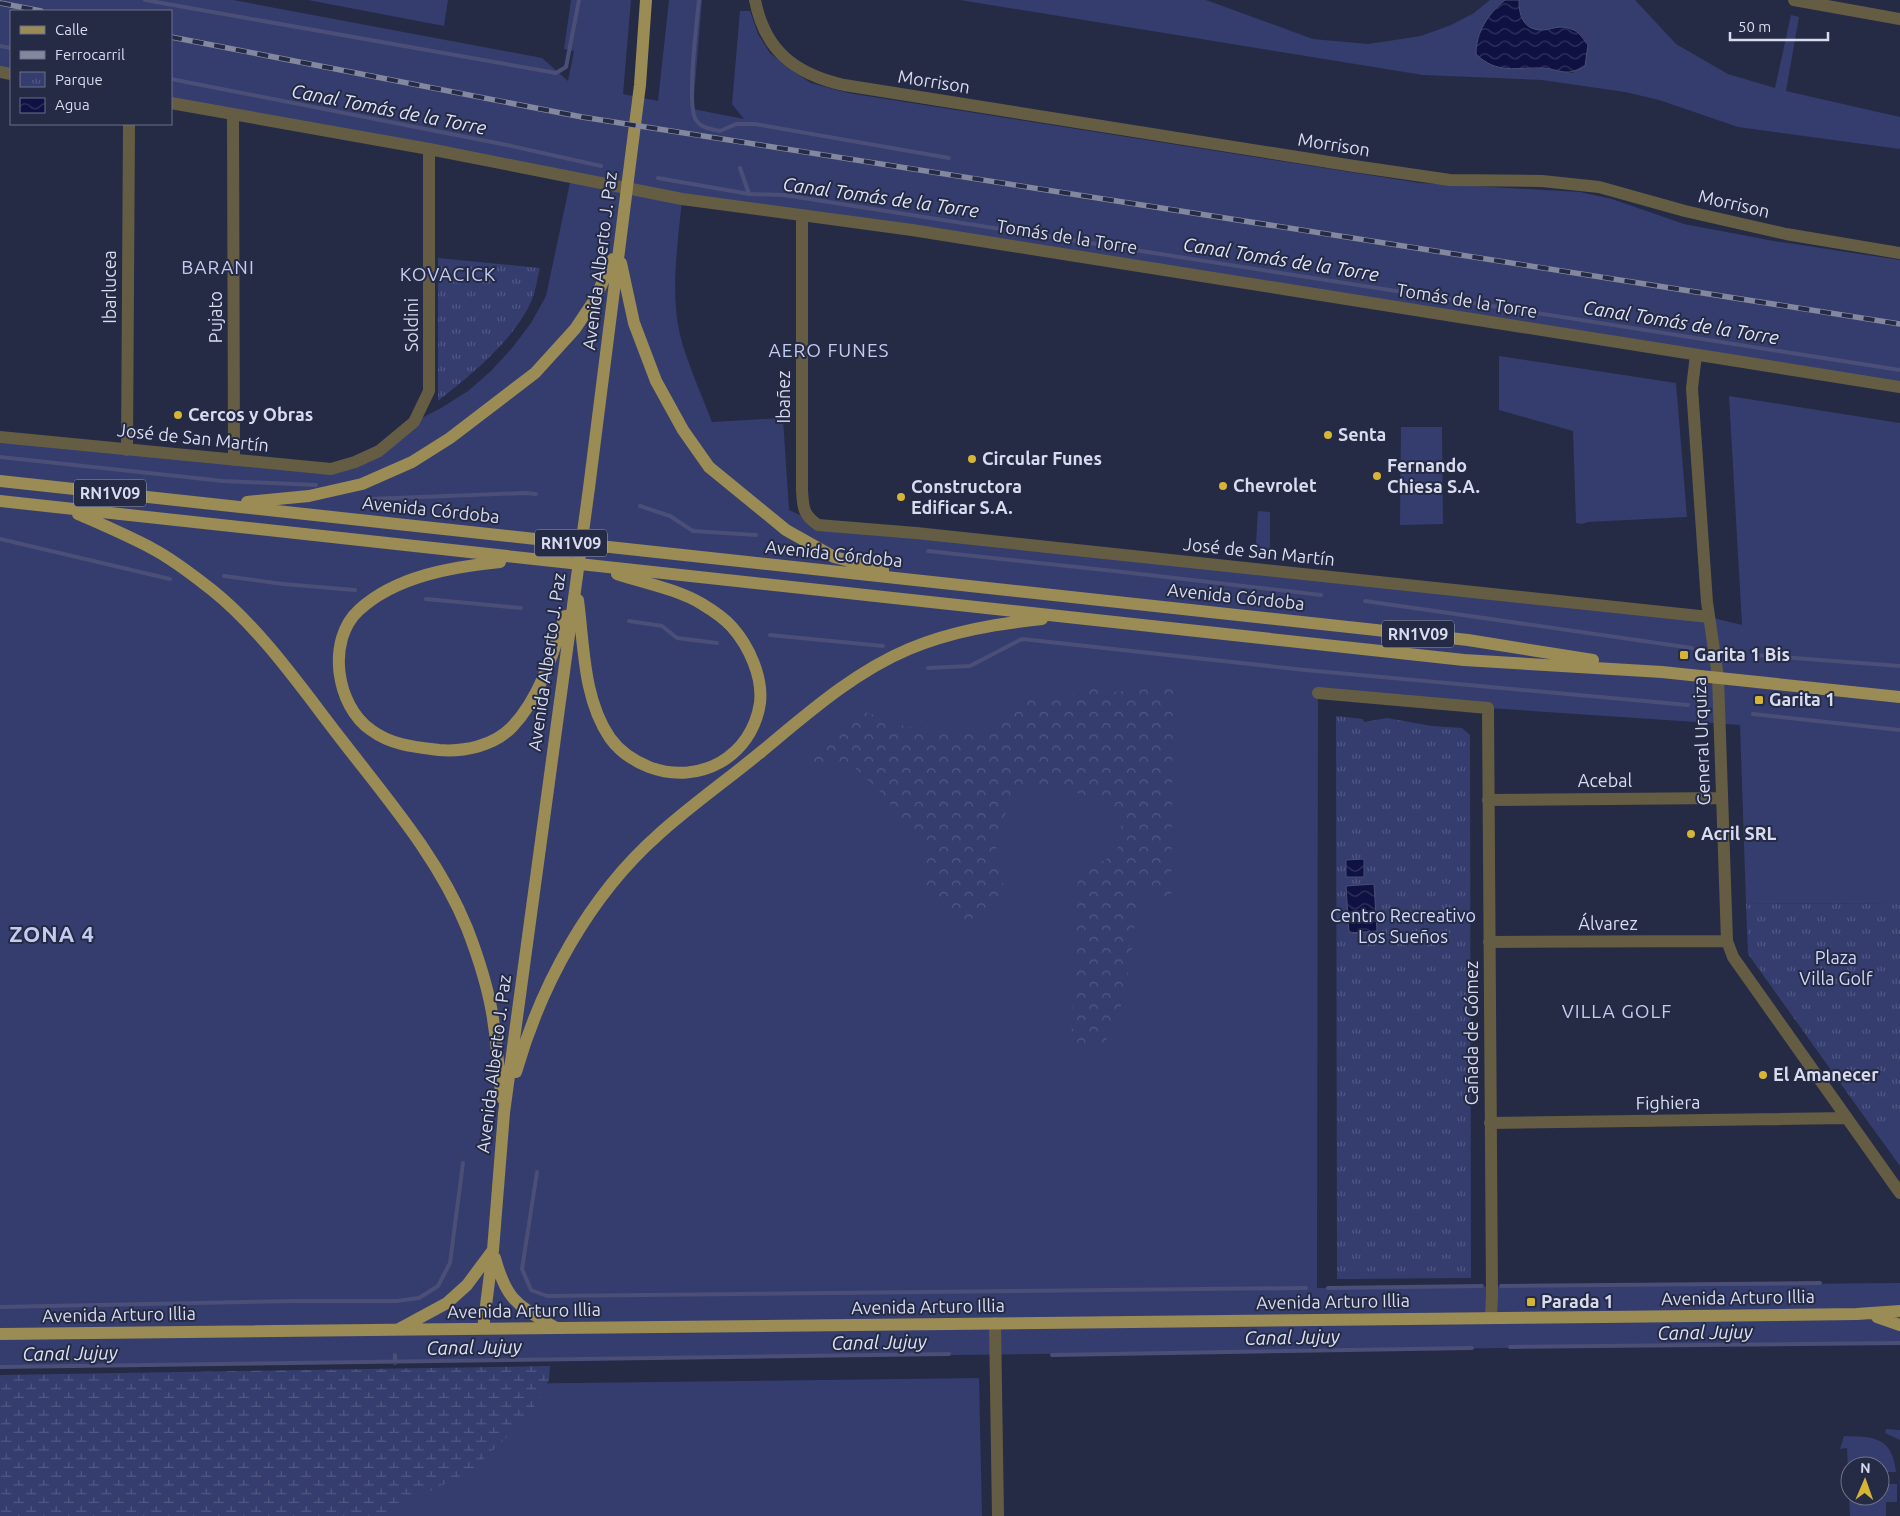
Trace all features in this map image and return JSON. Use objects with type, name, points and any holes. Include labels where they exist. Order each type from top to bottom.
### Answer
[{"type":"main road","name":"Avenida Alberto J. Paz","points":[[483,1329],[493,1250],[504,1113],[590,488],[640,85],[646,0]]},
{"type":"main road","points":[[219,504],[309,496],[362,484],[412,462],[450,438],[535,373],[575,330],[595,299],[619,248]]},
{"type":"main road","points":[[619,248],[634,323],[656,381],[683,430],[708,467],[786,530],[834,557],[922,581]]},
{"type":"main road","name":"Avenida Córdoba","points":[[0,481],[1468,640],[1662,672]]},
{"type":"main road","name":"Avenida Córdoba","points":[[0,501],[1464,660],[1662,672],[1900,697]]},
{"type":"main road","points":[[66,508],[154,549],[182,567],[238,612],[306,694],[415,836],[448,888],[466,927],[479,963],[489,996],[504,1113]]},
{"type":"main road","points":[[525,559],[476,564],[411,580],[390,588],[373,598],[358,611],[344,634],[339,676],[345,696],[355,715],[370,730],[390,742],[444,750],[469,749],[491,742],[512,728],[527,708],[542,678],[576,585]]},
{"type":"main road","points":[[576,585],[591,696],[601,722],[611,738],[624,753],[638,763],[658,770],[694,773],[710,768],[726,759],[738,749],[755,722],[760,703],[759,685],[754,666],[747,647],[732,626],[701,604],[676,592],[594,566]]},
{"type":"main road","points":[[504,1113],[526,1038],[548,985],[572,940],[611,884],[657,836],[805,715],[866,670],[908,649],[951,634],[1007,623],[1067,617]]},
{"type":"main road","points":[[493,1250],[501,1280],[509,1294],[518,1304],[557,1328]]},
{"type":"main road","points":[[398,1330],[447,1303],[467,1285],[493,1250]]},
{"type":"main road","name":"Avenida Arturo Illia","points":[[0,1334],[1857,1314],[1900,1311]]},
{"type":"main road","name":"Avenida Arturo Illia","points":[[1857,1314],[1884,1318],[1900,1325]]},
{"type":"street","name":"Morrison","points":[[755,0],[760,20],[773,43],[789,61],[806,73],[844,85],[1344,165],[1450,180],[1542,181],[1599,187],[1685,211],[1777,232],[1900,253]]},
{"type":"street","points":[[1794,0],[1900,19]]},
{"type":"street","name":"Tomás de la Torre","points":[[172,103],[430,149],[682,199],[912,230],[1900,387]]},
{"type":"street","name":"Pujato","points":[[233,114],[234,460]]},
{"type":"street","name":"Ibarlucea","points":[[127,450],[129,125]]},
{"type":"street","name":"Soldini","points":[[379,451],[414,422],[429,391],[430,149]]},
{"type":"street","name":"Ibañez","points":[[802,216],[802,504],[807,518]]},
{"type":"street","name":"General Urquiza","points":[[1696,355],[1692,388],[1709,617],[1718,677],[1727,941],[1733,957],[1900,1193]]},
{"type":"street","name":"José de San Martín","points":[[0,436],[331,469],[355,462],[379,451]]},
{"type":"street","name":"José de San Martín","points":[[807,518],[818,524],[834,527],[925,534],[1709,617]]},
{"type":"street","name":"Cañada de Gómez","points":[[1318,692],[1488,708],[1491,1318]]},
{"type":"street","name":"Acebal","points":[[1488,800],[1722,798]]},
{"type":"street","name":"Álvarez","points":[[1489,942],[1727,941]]},
{"type":"street","name":"Fighiera","points":[[1490,1123],[1846,1118]]},
{"type":"street","points":[[995,1324],[998,1516]]},
{"type":"green space","points":[[0,0],[233,0],[542,58],[568,81],[574,51],[564,49],[571,0],[631,0],[623,94],[658,101],[669,0],[702,0],[693,109],[744,119],[732,104],[740,11],[750,11],[758,34],[770,53],[811,83],[848,93],[1420,183],[1580,192],[1612,199],[1684,224],[1774,241],[1900,260],[1900,387],[682,200],[675,285],[680,335],[712,422],[783,418],[789,510],[807,518],[1709,617],[1742,625],[1729,396],[1900,423],[1900,903],[1746,904],[1740,725],[1488,708],[1318,693],[1317,1288],[1900,1283],[1900,1343],[0,1367],[0,437],[331,469],[355,462],[414,422],[468,391],[491,371],[512,348],[531,323],[546,296],[571,178],[172,103],[172,10],[10,10],[10,74],[0,72]]},
{"type":"green space","points":[[308,0],[448,0],[444,26]]},
{"type":"green space","points":[[960,0],[1206,0],[1313,39],[1368,44],[1421,36],[1451,25],[1474,13],[1490,0],[1505,0],[1493,11],[1484,24],[1478,38],[1476,54],[1483,60],[1499,67],[1515,69],[1542,68],[1573,73],[1588,44],[1578,32],[1568,28],[1533,29],[1525,23],[1521,15],[1519,0],[1635,0],[1676,44],[1728,74],[1775,88],[1791,15],[1799,17],[1786,91],[1900,117],[1900,149],[1738,127],[1659,100],[1625,92],[1542,80],[1423,75]]},
{"type":"green space","points":[[438,258],[540,268],[531,302],[514,330],[477,369],[438,401]]},
{"type":"green space","points":[[1499,356],[1676,383],[1687,517],[1576,523],[1573,431],[1499,410]]},
{"type":"green space","points":[[1401,427],[1442,427],[1443,524],[1400,525]]},
{"type":"green space","points":[[1258,511],[1270,512],[1270,560],[1255,559]]},
{"type":"green space","points":[[1097,682],[1112,692],[1173,687],[1171,904],[1139,889],[1130,963],[1118,1020],[1103,1045],[1071,1047],[1078,875],[1117,853],[1124,810],[1055,785],[1013,786],[994,857],[1003,884],[992,914],[965,920],[922,882],[929,843],[896,821],[889,800],[855,768],[802,764],[863,711],[907,727],[991,729],[1033,693],[1059,700]]},
{"type":"green space","name":"Centro Recreativo Los Sueños","points":[[1336,716],[1363,719],[1364,722],[1387,718],[1432,726],[1462,728],[1470,735],[1471,1278],[1337,1279]]},
{"type":"green space","name":"Plaza Villa Golf","points":[[1900,903],[1900,1126],[1871,1126],[1748,954],[1746,904]]},
{"type":"green space","points":[[1871,1126],[1900,1126],[1900,1166]]},
{"type":"green space","points":[[550,1366],[549,1380],[529,1416],[472,1470],[409,1502],[388,1516],[0,1516],[0,1375]]},
{"type":"green space","points":[[979,1378],[982,1516],[0,1516],[0,1390]]},
{"type":"green space","points":[[1886,1429],[1900,1430],[1900,1440],[1885,1433]]},
{"type":"green space","points":[[1844,1436],[1873,1438],[1880,1441],[1890,1451],[1896,1472],[1890,1472],[1890,1456],[1847,1456],[1847,1448],[1840,1449]]},
{"type":"green space","points":[[1890,1484],[1897,1484],[1897,1502],[1890,1502]]},
{"type":"green space","points":[[1850,1506],[1886,1506],[1886,1516],[1850,1516]]},
{"type":"water","points":[[1505,0],[1519,0],[1521,15],[1525,23],[1533,29],[1544,30],[1563,27],[1578,33],[1588,45],[1585,66],[1573,71],[1564,72],[1543,68],[1516,69],[1500,67],[1484,61],[1476,54],[1478,38],[1488,17]]},
{"type":"water","points":[[1364,859],[1364,877],[1346,877],[1346,860]]},
{"type":"water","points":[[1374,884],[1377,931],[1349,933],[1346,886]]},
{"type":"waterway","points":[[145,0],[556,73],[566,67],[579,0]]},
{"type":"waterway","points":[[699,0],[692,98],[693,112],[696,120],[701,125],[720,131],[736,124],[755,124],[949,158]]},
{"type":"waterway","name":"Canal Tomás de la Torre","points":[[0,46],[10,48]]},
{"type":"waterway","name":"Canal Tomás de la Torre","points":[[172,79],[507,145],[601,166]]},
{"type":"waterway","points":[[740,168],[749,194]]},
{"type":"waterway","name":"Canal Tomás de la Torre","points":[[658,178],[749,194],[784,195],[1900,370]]},
{"type":"waterway","points":[[0,457],[223,481],[316,485]]},
{"type":"waterway","points":[[370,499],[536,494]]},
{"type":"waterway","points":[[640,506],[670,516],[693,531],[756,535]]},
{"type":"waterway","points":[[0,539],[170,579]]},
{"type":"waterway","points":[[928,551],[1321,595]]},
{"type":"waterway","points":[[224,576],[283,584],[355,590]]},
{"type":"waterway","points":[[426,599],[521,608]]},
{"type":"waterway","points":[[1365,601],[1692,648]]},
{"type":"waterway","points":[[629,621],[662,626],[677,638],[717,643]]},
{"type":"waterway","points":[[770,635],[883,646]]},
{"type":"waterway","points":[[928,668],[970,666],[1022,639],[1305,670],[1688,705]]},
{"type":"waterway","points":[[1755,655],[1900,666]]},
{"type":"waterway","points":[[1753,714],[1900,730]]},
{"type":"waterway","points":[[0,1307],[296,1301],[397,1301],[419,1298],[438,1286],[450,1263],[463,1163]]},
{"type":"waterway","points":[[537,1172],[522,1269],[531,1290],[547,1296],[1306,1288]]},
{"type":"waterway","points":[[1501,1286],[1820,1283]]},
{"type":"waterway","points":[[1328,1288],[1482,1286]]},
{"type":"waterway","name":"Canal Jujuy","points":[[1510,1347],[1900,1343]]},
{"type":"waterway","name":"Canal Jujuy","points":[[1052,1355],[1472,1348]]},
{"type":"waterway","name":"Canal Jujuy","points":[[0,1367],[949,1354]]},
{"type":"waterway","name":"Canal Jujuy","points":[[395,1355],[395,1363]]},
{"type":"railway","points":[[0,3],[36,10]]},
{"type":"railway","points":[[172,37],[582,117],[1900,324]]},
{"type":"place","name":"Cercos y Obras","points":[[178,415]]},
{"type":"place","name":"Senta","points":[[1328,435]]},
{"type":"place","name":"Circular Funes","points":[[972,459]]},
{"type":"place","name":"Fernando Chiesa S.A.","points":[[1377,476]]},
{"type":"place","name":"Chevrolet","points":[[1223,486]]},
{"type":"place","name":"Constructora Edificar S.A.","points":[[901,497]]},
{"type":"place","name":"Garita 1 Bis","points":[[1684,655]]},
{"type":"place","name":"Garita 1","points":[[1759,700]]},
{"type":"place","name":"Acril SRL","points":[[1691,834]]},
{"type":"place","name":"El Amanecer","points":[[1763,1075]]},
{"type":"place","name":"Parada 1","points":[[1531,1302]]},
{"type":"district","name":"BARANI","points":[[218,267]]},
{"type":"district","name":"KOVACICK","points":[[448,274]]},
{"type":"district","name":"AERO FUNES","points":[[829,350]]},
{"type":"district","name":"ZONA 4","points":[[52,934]]},
{"type":"district","name":"VILLA GOLF","points":[[1617,1011]]}]
